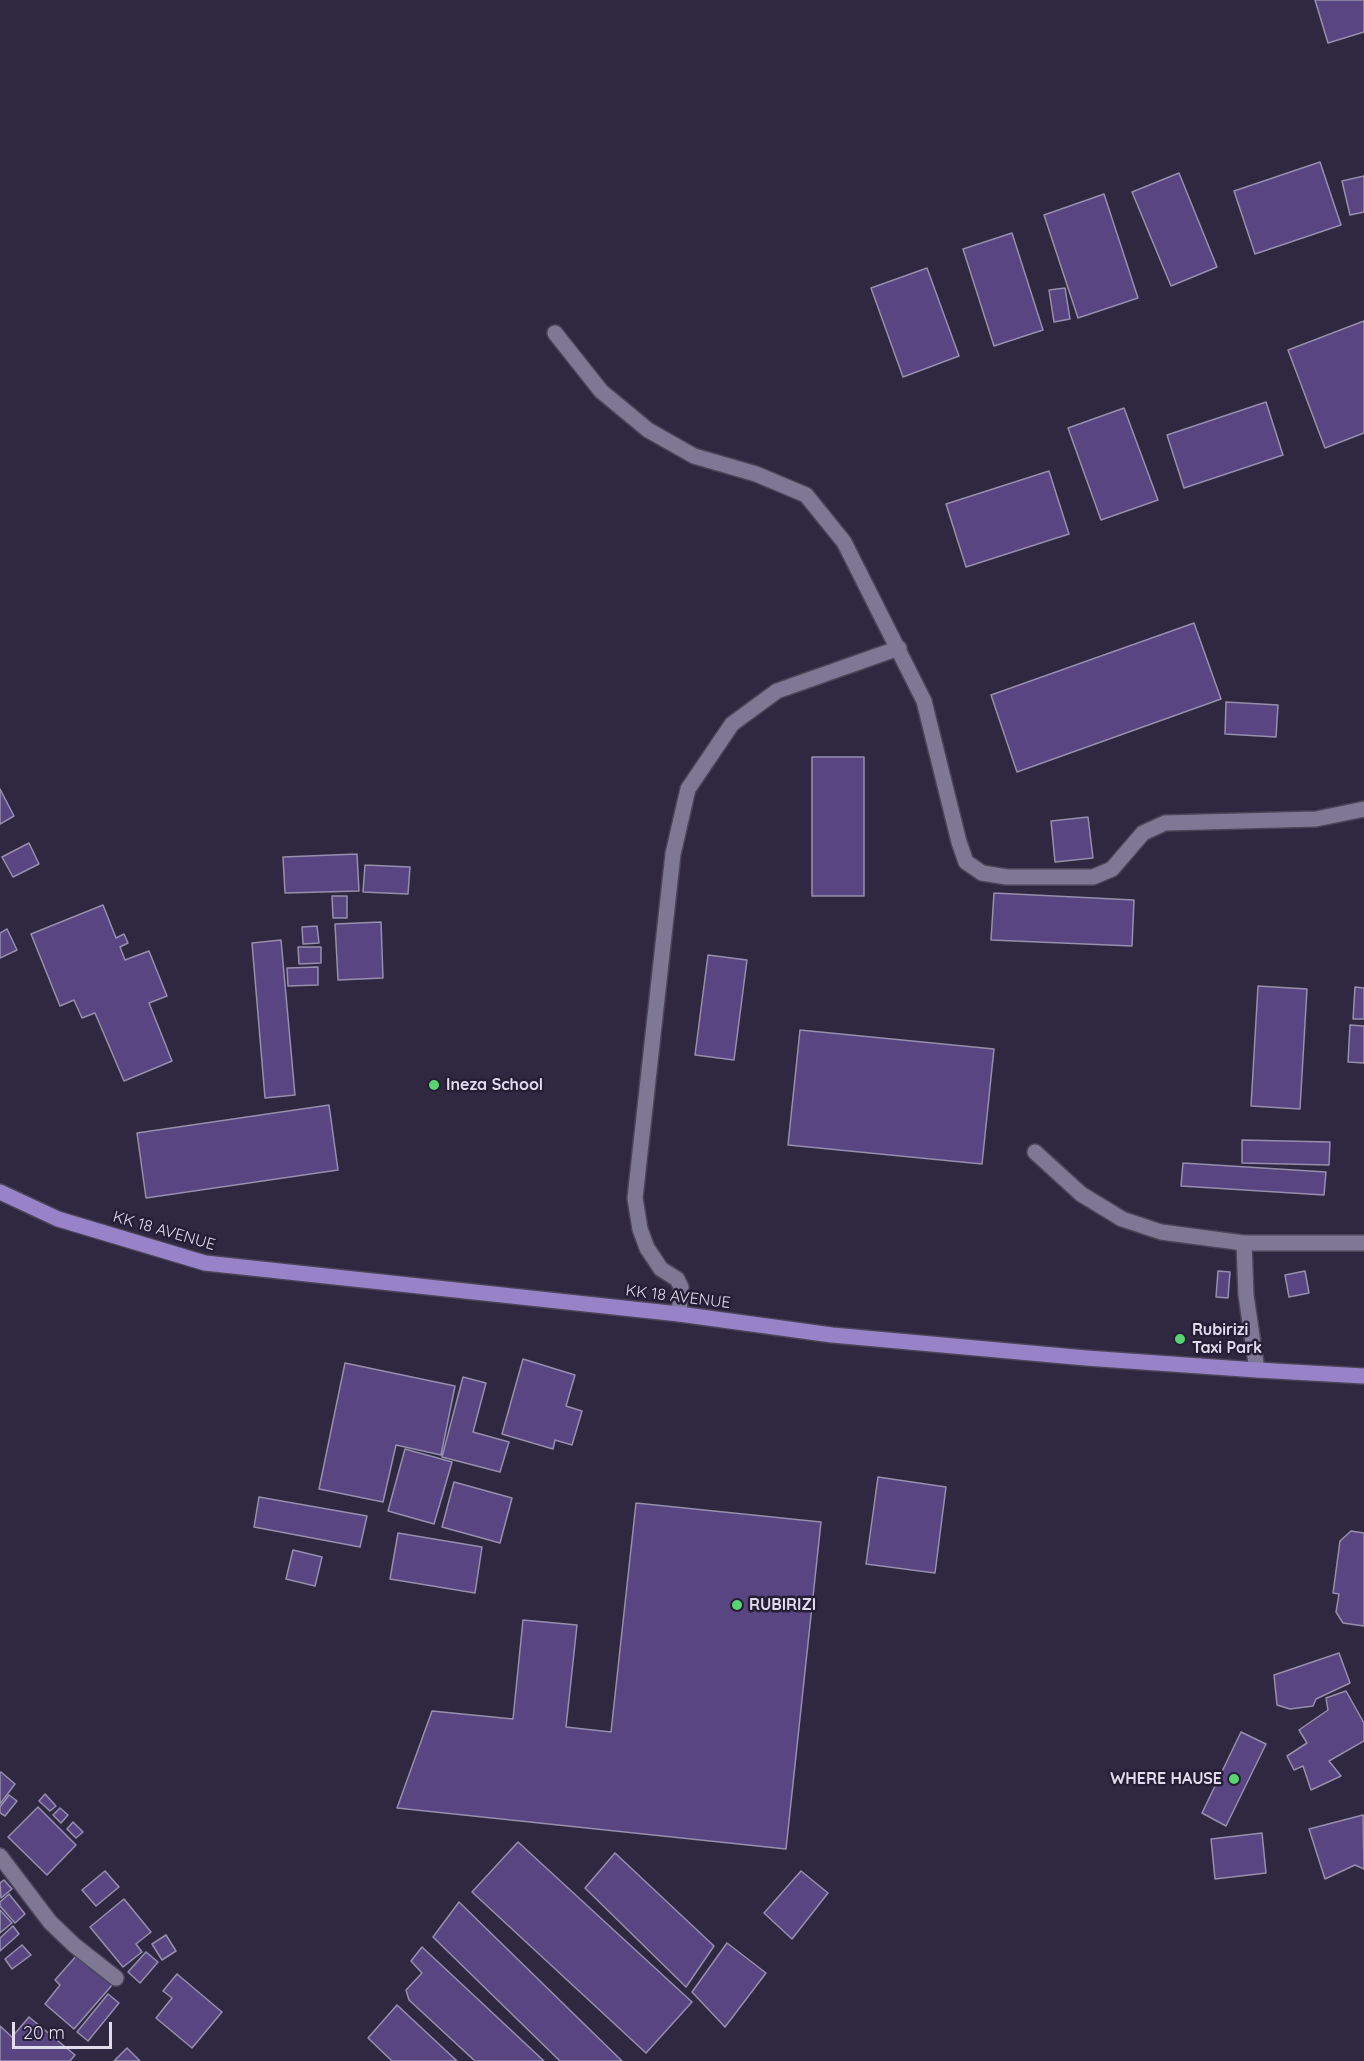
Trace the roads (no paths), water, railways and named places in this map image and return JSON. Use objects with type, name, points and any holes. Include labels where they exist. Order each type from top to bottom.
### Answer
[{"type":"main road","name":"KK 18 AVENUE","points":[[0,1192],[58,1218],[205,1263],[679,1314],[832,1335],[1086,1358],[1364,1376]]},
{"type":"street","points":[[555,333],[602,391],[648,430],[694,456],[756,474],[806,495],[844,542],[924,701],[959,842],[966,862],[982,873],[1007,877],[1093,877],[1112,869],[1143,833],[1165,823],[1316,819],[1364,808]]},
{"type":"street","points":[[679,1314],[681,1287],[677,1279],[661,1269],[647,1248],[640,1229],[635,1198],[673,854],[688,789],[732,724],[777,691],[899,648]]},
{"type":"street","points":[[1035,1152],[1081,1194],[1122,1219],[1161,1232],[1244,1243],[1364,1243]]},
{"type":"street","points":[[1244,1243],[1246,1294],[1257,1370]]},
{"type":"street","points":[[0,1856],[50,1922],[74,1945],[116,1977]]},
{"type":"place","name":"Ineza School","points":[[434,1085]]},
{"type":"place","name":"Rubirizi Taxi Park","points":[[1180,1339]]},
{"type":"place","name":"RUBIRIZI","points":[[737,1605]]},
{"type":"place","name":"WHERE HAUSE","points":[[1234,1779]]}]
